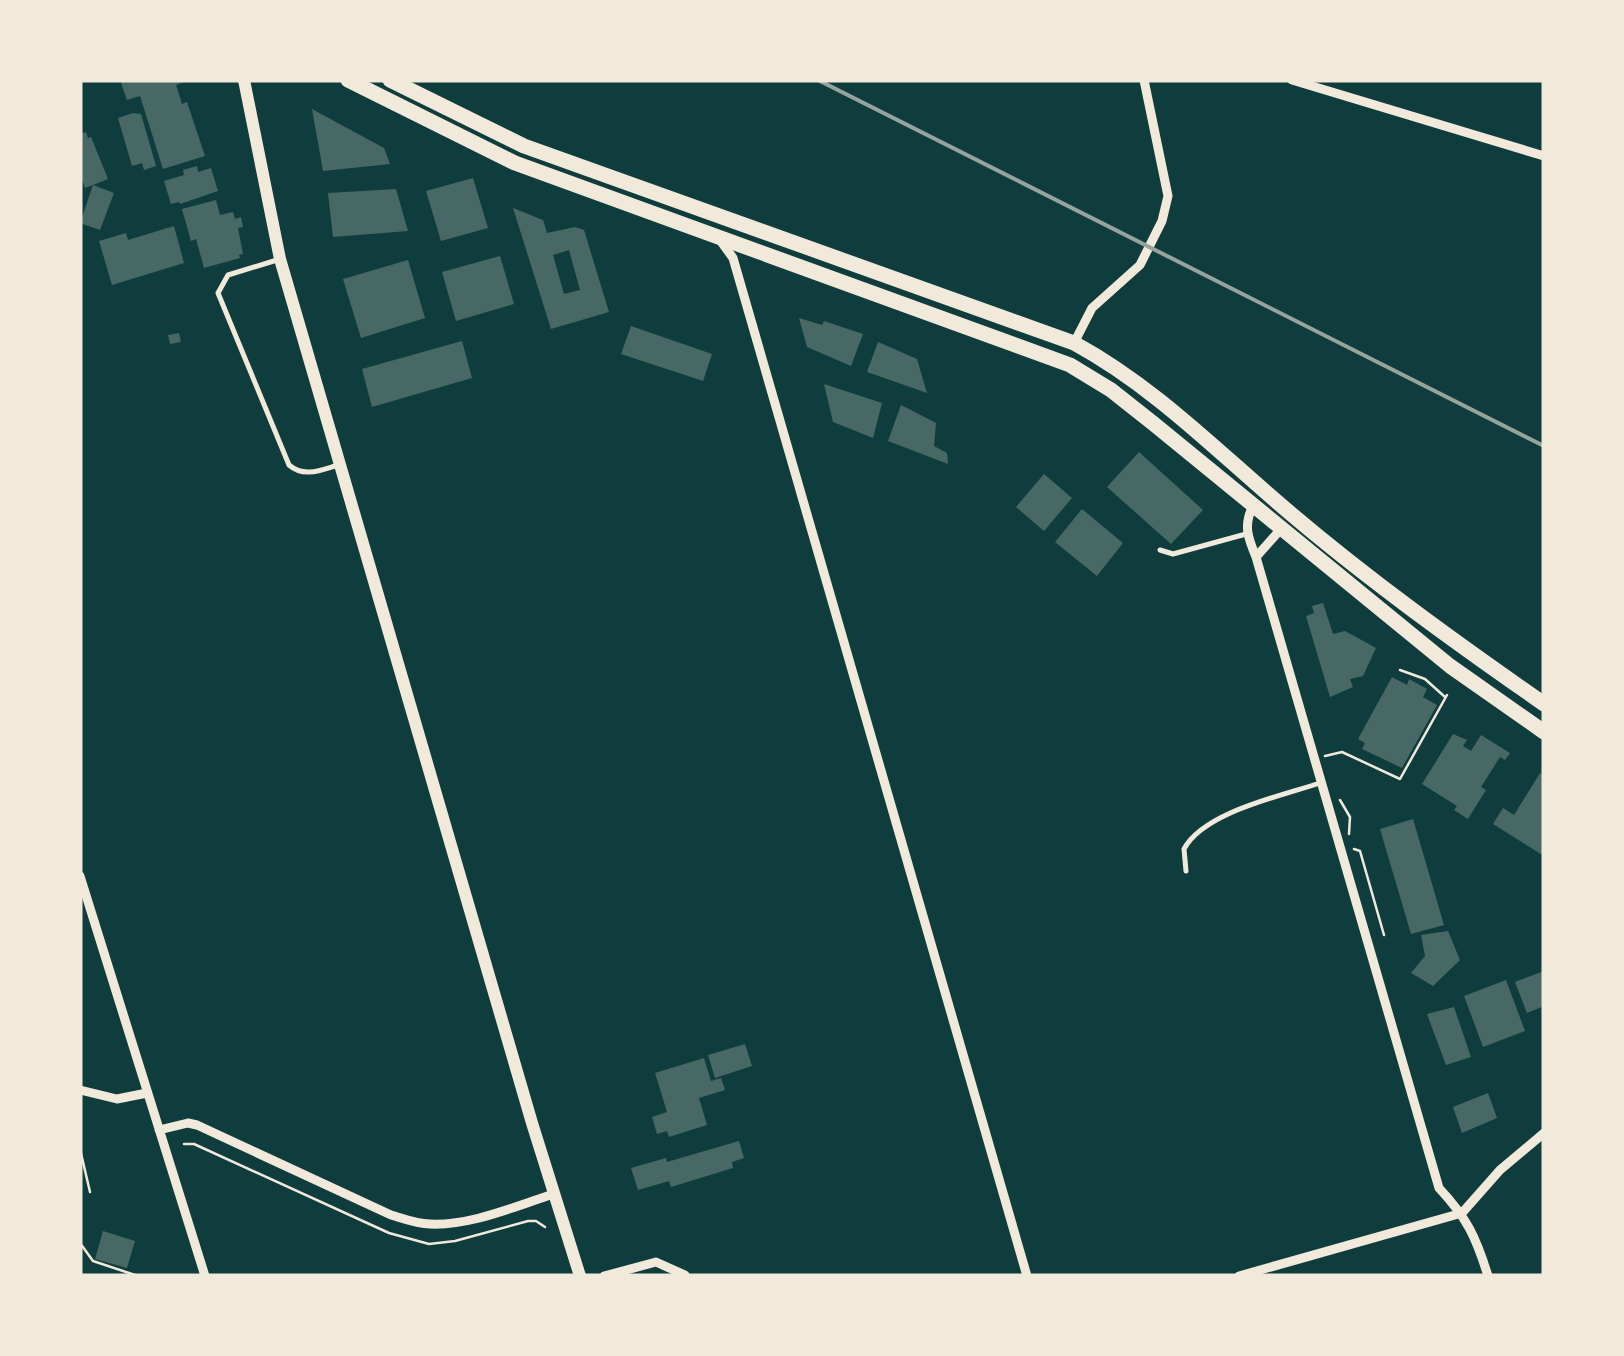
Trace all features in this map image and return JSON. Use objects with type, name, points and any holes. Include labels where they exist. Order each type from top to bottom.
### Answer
[{"type":"highway","points":[[348,80],[515,163],[1070,365],[1111,390],[1450,666],[1544,732]]},
{"type":"highway","points":[[390,80],[524,146],[1074,343],[1124,372],[1170,407],[1285,509],[1462,647],[1544,704]]},
{"type":"main road","points":[[244,80],[280,259],[580,1276]]},
{"type":"street","points":[[1074,343],[1092,308],[1140,264],[1162,221],[1168,196],[1144,80]]},
{"type":"street","points":[[1292,80],[1544,156]]},
{"type":"street","points":[[718,238],[733,258],[1027,1276]]},
{"type":"street","points":[[1254,506],[1248,515],[1246,534],[1256,557],[1439,1188],[1476,1236],[1488,1276]]},
{"type":"street","points":[[1256,557],[1281,529]]},
{"type":"street","points":[[80,876],[205,1276]]},
{"type":"street","points":[[80,1090],[117,1099],[147,1092]]},
{"type":"street","points":[[158,1130],[178,1124],[197,1125],[412,1222],[454,1222],[554,1194]]},
{"type":"street","points":[[1239,1276],[1462,1214],[1500,1170],[1544,1133]]},
{"type":"street","points":[[604,1276],[656,1262],[685,1275]]},
{"type":"lane","points":[[280,259],[228,275],[218,293],[289,465],[311,473],[338,465]]},
{"type":"lane","points":[[1160,550],[1173,554],[1246,534]]},
{"type":"lane","points":[[1186,871],[1184,849],[1198,830],[1224,816],[1322,783]]},
{"type":"path","points":[[1324,756],[1342,752],[1400,779],[1446,696],[1425,678],[1400,670]]},
{"type":"path","points":[[80,1149],[90,1192]]},
{"type":"path","points":[[80,1242],[93,1261],[138,1276]]},
{"type":"building","points":[[120,80],[189,80],[176,85],[182,104],[187,102],[205,156],[163,169],[140,96],[127,100]]},
{"type":"building","points":[[312,109],[384,148],[390,164],[323,171]]},
{"type":"building","points":[[141,114],[156,166],[144,170],[142,163],[132,166],[118,118]]},
{"type":"building","points":[[86,132],[108,179],[85,188],[80,175],[80,134]]},
{"type":"building","points":[[197,166],[198,172],[211,168],[218,191],[171,204],[164,181]]},
{"type":"building","points":[[473,178],[488,228],[441,241],[426,191]]},
{"type":"building","points":[[93,185],[114,193],[100,230],[80,223]]},
{"type":"building","points":[[396,189],[408,231],[333,237],[328,193]]},
{"type":"building","points":[[216,200],[220,215],[233,212],[235,219],[241,217],[243,227],[238,228],[243,254],[204,268],[182,209]]},
{"type":"building","points":[[513,208],[543,220],[547,233],[575,227],[584,230],[609,312],[551,329]],"holes":[[[569,250],[580,290],[564,294],[553,255]]]},
{"type":"building","points":[[174,226],[184,263],[112,285],[99,241],[126,233],[128,240]]},
{"type":"building","points":[[500,256],[514,304],[456,321],[442,272]]},
{"type":"building","points":[[408,260],[425,318],[361,338],[343,279]]},
{"type":"building","points":[[799,318],[822,325],[824,321],[863,334],[851,366],[807,347]]},
{"type":"building","points":[[631,326],[712,354],[703,381],[621,354]]},
{"type":"building","points":[[179,333],[181,342],[170,344],[168,335]]},
{"type":"building","points":[[462,341],[472,378],[372,407],[362,369]]},
{"type":"building","points":[[878,342],[917,359],[927,393],[867,372]]},
{"type":"building","points":[[824,384],[882,403],[873,438],[833,422]]},
{"type":"building","points":[[901,405],[936,423],[934,446],[947,453],[948,464],[888,441]]},
{"type":"building","points":[[1139,452],[1203,510],[1171,544],[1107,487]]},
{"type":"building","points":[[1044,474],[1072,498],[1044,531],[1016,507]]},
{"type":"building","points":[[1082,509],[1123,543],[1097,576],[1055,542]]},
{"type":"building","points":[[1323,603],[1333,634],[1345,631],[1376,648],[1363,676],[1350,679],[1353,687],[1330,697],[1306,616],[1314,613],[1312,606]]},
{"type":"building","points":[[1392,677],[1407,685],[1409,679],[1427,689],[1423,697],[1437,705],[1402,768],[1362,749],[1365,743],[1358,739]]},
{"type":"building","points":[[1453,734],[1467,740],[1463,746],[1471,751],[1481,735],[1510,753],[1505,760],[1500,757],[1481,787],[1486,790],[1468,819],[1454,810],[1457,806],[1422,784]]},
{"type":"building","points":[[1540,773],[1544,776],[1544,856],[1493,824],[1503,808],[1514,815]]},
{"type":"building","points":[[1413,819],[1444,925],[1411,934],[1380,829]]},
{"type":"building","points":[[1448,931],[1460,960],[1433,986],[1411,973],[1425,956],[1421,935]]},
{"type":"building","points":[[1544,971],[1544,1006],[1527,1013],[1515,982]]},
{"type":"building","points":[[1506,980],[1525,1031],[1483,1047],[1464,996]]},
{"type":"building","points":[[1454,1007],[1471,1057],[1446,1065],[1427,1014]]},
{"type":"building","points":[[745,1044],[752,1066],[715,1078],[708,1055]]},
{"type":"building","points":[[704,1058],[711,1081],[721,1078],[725,1090],[699,1098],[707,1125],[669,1137],[667,1131],[657,1134],[652,1117],[667,1112],[655,1073]]},
{"type":"building","points":[[1488,1093],[1497,1118],[1462,1133],[1453,1107]]},
{"type":"building","points":[[739,1141],[744,1158],[732,1162],[733,1168],[671,1187],[669,1181],[638,1190],[631,1168]]},
{"type":"building","points":[[103,1231],[135,1241],[127,1268],[95,1259]]},
{"type":"railway","points":[[818,80],[1544,446]]}]
